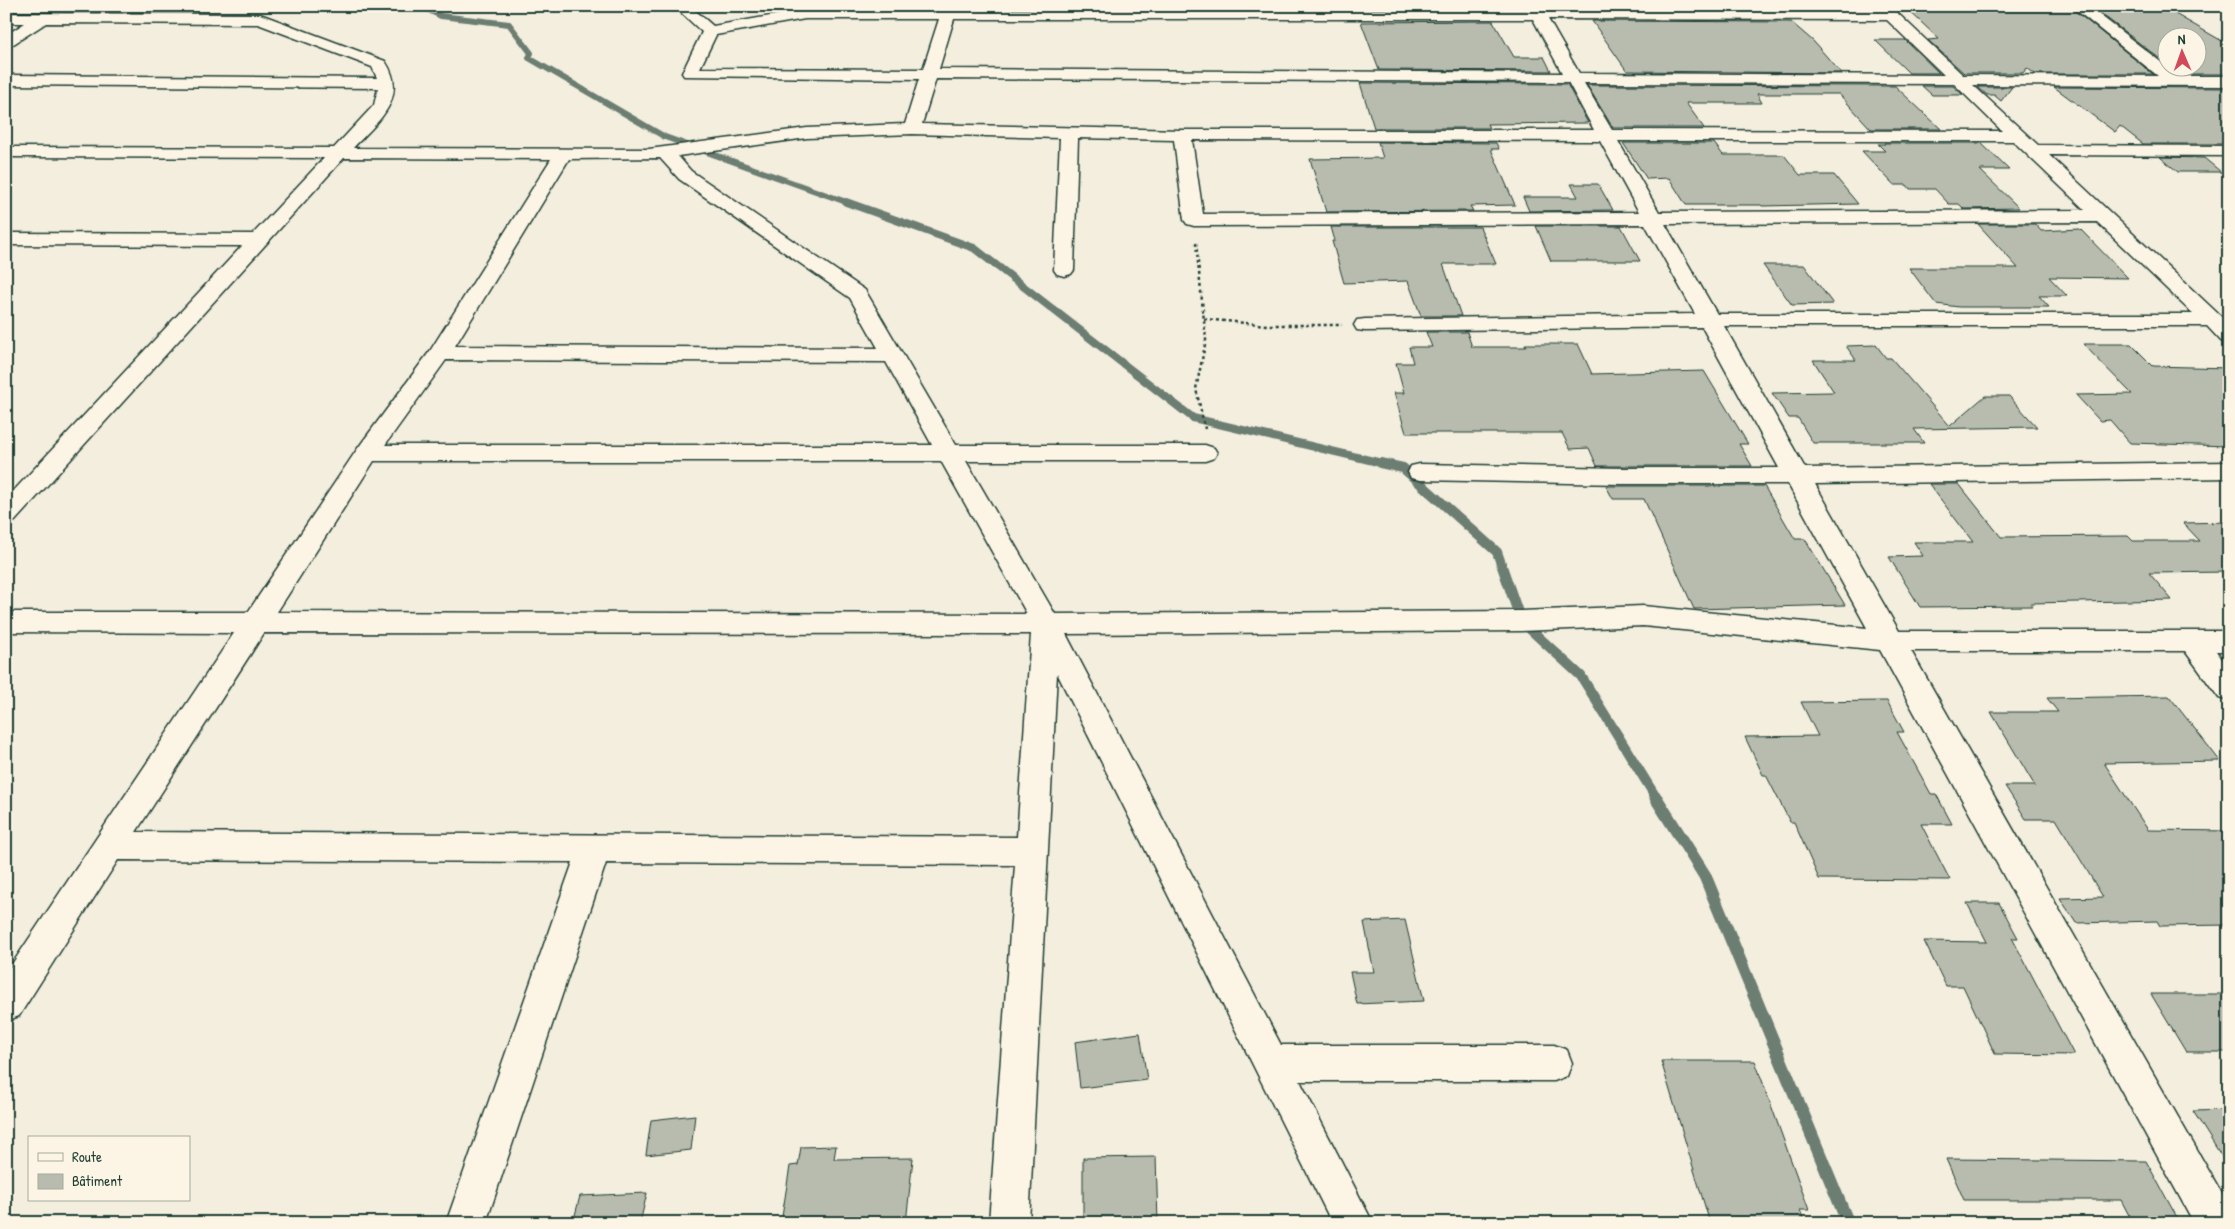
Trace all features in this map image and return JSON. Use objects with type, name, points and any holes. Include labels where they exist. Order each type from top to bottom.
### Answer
[{"type":"street","points":[[6,42],[60,6]]},
{"type":"street","points":[[197,19],[213,6]]},
{"type":"street","points":[[681,6],[710,31]]},
{"type":"street","points":[[710,31],[844,6]]},
{"type":"street","points":[[2078,6],[2175,81]]},
{"type":"street","points":[[805,14],[950,10],[1886,11],[2229,336]]},
{"type":"street","points":[[912,130],[950,10]]},
{"type":"street","points":[[1536,11],[2216,1223]]},
{"type":"street","points":[[6,18],[260,19],[379,64],[387,83],[382,106],[340,154],[6,515]]},
{"type":"street","points":[[710,31],[690,73],[2229,81]]},
{"type":"street","points":[[6,80],[387,83]]},
{"type":"street","points":[[6,152],[563,154],[673,151],[816,132],[912,130],[1182,135],[2017,136]]},
{"type":"street","points":[[1064,270],[1069,133]]},
{"type":"street","points":[[1182,135],[1194,220],[2102,216]]},
{"type":"street","points":[[2032,150],[2229,151]]},
{"type":"street","points":[[673,151],[684,175],[858,294],[1046,623],[1353,1223]]},
{"type":"street","points":[[6,1004],[367,453],[440,353],[563,154]]},
{"type":"street","points":[[10,242],[260,240]]},
{"type":"street","points":[[1365,325],[1710,320],[2212,320]]},
{"type":"street","points":[[440,353],[892,356]]},
{"type":"street","points":[[367,453],[1205,453]]},
{"type":"street","points":[[1420,472],[1522,475],[1797,477],[2229,470]]},
{"type":"street","points":[[6,622],[1046,623],[1521,621],[1643,616],[1890,641],[2229,641]]},
{"type":"street","points":[[1009,1223],[1046,623]]},
{"type":"street","points":[[2194,641],[2229,690]]},
{"type":"street","points":[[110,846],[1032,851]]},
{"type":"street","points":[[466,1223],[594,849]]},
{"type":"street","points":[[1270,1063],[1554,1063]]},
{"type":"path","points":[[1194,220],[1206,340],[1196,389],[1207,440],[1205,453]]},
{"type":"path","points":[[1204,319],[1267,325],[1365,325]]},
{"type":"building","points":[[2069,6],[2153,74],[2035,74],[2027,68],[2023,73],[1964,73],[1928,40],[1939,39],[1905,7]]},
{"type":"building","points":[[2091,6],[2163,7],[2199,28],[2158,28],[2158,57]]},
{"type":"building","points":[[1493,21],[1514,57],[1544,57],[1551,71],[1379,70],[1361,22]]},
{"type":"building","points":[[1592,21],[1791,22],[1813,41],[1841,73],[1627,71]]},
{"type":"building","points":[[2208,33],[2229,45],[2229,74],[2208,74]]},
{"type":"building","points":[[1875,40],[1905,40],[1939,73],[1909,73]]},
{"type":"building","points":[[1360,83],[1567,84],[1588,123],[1487,124],[1489,128],[1374,128]]},
{"type":"building","points":[[1587,85],[1895,86],[1941,129],[1871,129],[1839,94],[1757,94],[1762,103],[1686,103],[1704,128],[1613,128]]},
{"type":"building","points":[[1922,86],[1953,86],[1963,95],[1932,95]]},
{"type":"building","points":[[1978,87],[2012,87],[2001,101],[1994,95],[1987,95]]},
{"type":"building","points":[[2054,87],[2229,88],[2229,144],[2143,144],[2120,126],[2115,132]]},
{"type":"building","points":[[1378,142],[1496,143],[1499,149],[1491,149],[1515,205],[1470,206],[1473,211],[1326,212],[1310,159],[1383,158]]},
{"type":"building","points":[[1623,143],[1714,143],[1723,155],[1784,155],[1800,175],[1834,175],[1858,204],[1686,205],[1669,178],[1647,179]]},
{"type":"building","points":[[1981,143],[2009,170],[1980,170],[2019,208],[1964,209],[1959,204],[1949,204],[1935,189],[1910,189],[1907,185],[1894,185],[1862,151],[1885,151],[1878,144]]},
{"type":"building","points":[[2160,157],[2204,158],[2221,172],[2178,172]]},
{"type":"building","points":[[1571,184],[1598,184],[1613,210],[1529,211],[1523,197],[1578,197]]},
{"type":"building","points":[[1978,224],[2035,224],[2041,231],[2080,229],[2128,278],[2049,277],[2067,296],[2039,296],[2049,307],[1959,307],[1936,304],[1909,268],[2018,268]]},
{"type":"building","points":[[1536,226],[1621,226],[1640,261],[1551,261]]},
{"type":"building","points":[[1331,227],[1480,227],[1496,264],[1443,264],[1461,316],[1421,316],[1408,281],[1344,283],[1332,241],[1335,241]]},
{"type":"building","points":[[1763,265],[1804,265],[1833,304],[1792,305]]},
{"type":"building","points":[[1426,332],[1467,332],[1472,347],[1526,347],[1525,344],[1578,344],[1592,374],[1704,371],[1748,444],[1739,444],[1752,466],[1597,466],[1589,448],[1570,449],[1562,433],[1406,433],[1394,393],[1404,393],[1396,363],[1413,363],[1409,347],[1432,347]]},
{"type":"building","points":[[2083,344],[2131,344],[2153,366],[2229,368],[2229,446],[2130,443],[2110,420],[2100,421],[2076,395],[2132,394]]},
{"type":"building","points":[[1876,345],[1886,358],[1891,358],[1950,426],[1985,396],[2009,396],[2037,427],[1914,429],[1924,443],[1813,443],[1798,418],[1789,418],[1772,393],[1834,392],[1813,360],[1856,360],[1846,346]]},
{"type":"building","points":[[1929,484],[1959,484],[2001,537],[2128,536],[2133,541],[2200,541],[2183,523],[2229,522],[2229,572],[2149,573],[2172,600],[2031,603],[2033,606],[1920,607],[1889,557],[1923,556],[1914,542],[1973,542]]},
{"type":"building","points":[[1606,486],[1764,486],[1795,539],[1805,539],[1845,605],[1694,609],[1644,499],[1613,499]]},
{"type":"building","points":[[2169,696],[2220,761],[2104,763],[2148,830],[2229,831],[2229,925],[2160,926],[2157,921],[2076,923],[2060,898],[2103,897],[2056,819],[2026,819],[2005,786],[2035,786],[1991,712],[2058,712],[2047,698]]},
{"type":"building","points":[[1887,701],[1904,732],[1897,732],[1931,794],[1936,794],[1952,824],[1921,824],[1950,880],[1819,879],[1794,822],[1790,822],[1766,775],[1763,775],[1745,737],[1818,736],[1801,702]]},
{"type":"building","points":[[1967,903],[1999,903],[2018,938],[2012,938],[2074,1055],[1995,1054],[1963,986],[1946,986],[1924,941],[1987,942]]},
{"type":"building","points":[[1405,920],[1424,1001],[1357,1004],[1350,972],[1374,972],[1364,922]]},
{"type":"building","points":[[2151,994],[2229,994],[2229,1052],[2186,1052]]},
{"type":"building","points":[[1140,1033],[1147,1080],[1080,1088],[1075,1042]]},
{"type":"building","points":[[1661,1061],[1755,1061],[1809,1210],[1800,1210],[1805,1223],[1710,1223]]},
{"type":"building","points":[[2229,1110],[2229,1168],[2193,1111]]},
{"type":"building","points":[[695,1115],[691,1150],[646,1155],[651,1120]]},
{"type":"building","points":[[836,1146],[834,1159],[913,1158],[906,1223],[781,1223],[790,1166],[798,1165],[801,1147]]},
{"type":"building","points":[[1156,1157],[1158,1223],[1083,1223],[1083,1158]]},
{"type":"building","points":[[1946,1159],[2146,1161],[2180,1223],[2133,1223],[2121,1200],[1964,1200]]},
{"type":"building","points":[[647,1193],[640,1223],[573,1223],[580,1196]]},
{"type":"waterway","points":[[421,6],[441,16],[509,24],[531,53],[529,58],[665,137],[849,203]]},
{"type":"waterway","points":[[846,202],[974,248],[1193,418],[1386,464]]},
{"type":"waterway","points":[[1380,463],[1403,468],[1497,552],[1521,621],[1581,676],[1657,799]]},
{"type":"waterway","points":[[1656,798],[1705,876],[1848,1223]]}]
